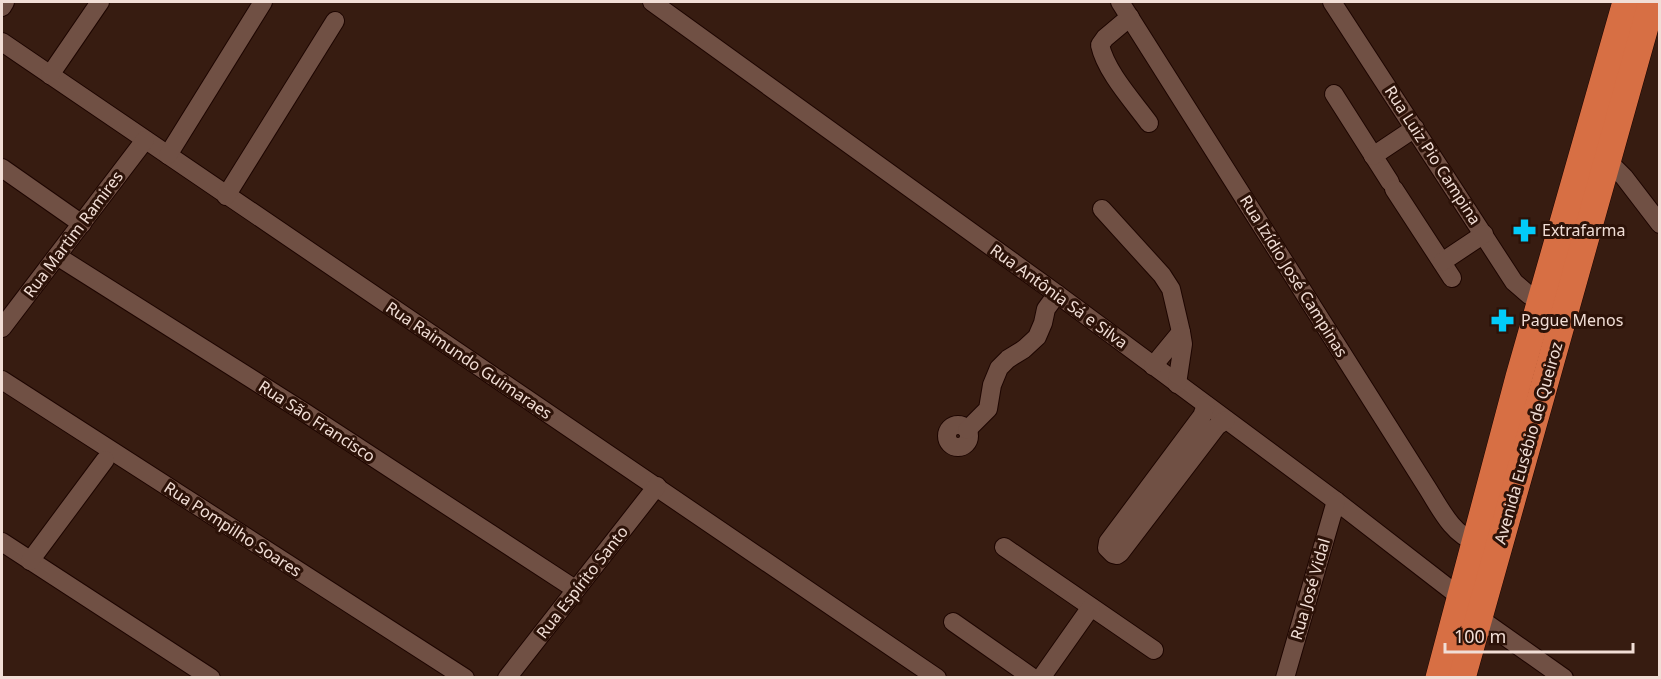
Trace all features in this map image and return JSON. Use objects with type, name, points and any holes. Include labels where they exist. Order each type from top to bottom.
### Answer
[{"type":"highway","name":"Avenida Eusébio de Queiroz","points":[[1439,678],[1519,377],[1626,2]]},
{"type":"highway","name":"Avenida Eusébio de Queiroz","points":[[1462,678],[1652,2]]},
{"type":"street","points":[[2,7],[5,2]]},
{"type":"street","points":[[51,75],[100,2]]},
{"type":"street","points":[[168,156],[263,2]]},
{"type":"street","name":"Rua Antônia Sá e Silva","points":[[652,2],[1057,294],[1336,501],[1460,597]]},
{"type":"street","name":"Rua Izídio José Campinas","points":[[1120,2],[1426,486],[1458,531],[1466,539],[1476,542]]},
{"type":"street","name":"Rua Luiz Pio Campina","points":[[1332,2],[1514,282],[1529,295],[1542,299]]},
{"type":"street","points":[[1130,17],[1100,45],[1109,67],[1149,123]]},
{"type":"street","points":[[226,196],[335,21]]},
{"type":"street","name":"Rua Raimundo Guimaraes","points":[[2,42],[937,678]]},
{"type":"street","points":[[1334,94],[1452,278]]},
{"type":"street","points":[[1373,156],[1415,128]]},
{"type":"street","name":"Rua Martim Ramires","points":[[2,328],[9,304],[57,256],[145,140]]},
{"type":"street","points":[[1607,160],[1624,177],[1659,224]]},
{"type":"street","points":[[2,168],[81,224]]},
{"type":"street","points":[[1101,209],[1162,275],[1171,288],[1183,344],[1177,384]]},
{"type":"street","points":[[1442,262],[1484,234]]},
{"type":"street","name":"Rua São Francisco","points":[[57,256],[304,412],[575,590]]},
{"type":"street","points":[[968,430],[988,409],[992,385],[999,368],[1008,358],[1024,349],[1037,337],[1046,309],[1057,294]]},
{"type":"street","points":[[1154,366],[1181,332]]},
{"type":"street","name":"Rua Pompilho Soares","points":[[2,380],[465,678]]},
{"type":"street","points":[[1151,499],[1192,444],[1206,405]]},
{"type":"street","points":[[1192,444],[1226,420]]},
{"type":"street","points":[[30,561],[105,460]]},
{"type":"street","name":"Rua Espírito Santo","points":[[507,678],[657,486]]},
{"type":"street","name":"Rua José Vidal","points":[[1285,678],[1336,501]]},
{"type":"street","points":[[2,542],[211,678]]},
{"type":"street","points":[[1004,547],[1154,650]]},
{"type":"street","points":[[1041,678],[1091,606]]},
{"type":"street","points":[[1479,618],[1564,678]]},
{"type":"street","points":[[953,622],[1033,678]]},
{"type":"place","name":"Extrafarma","points":[[1524,230]]},
{"type":"place","name":"Pague Menos","points":[[1503,320]]}]
